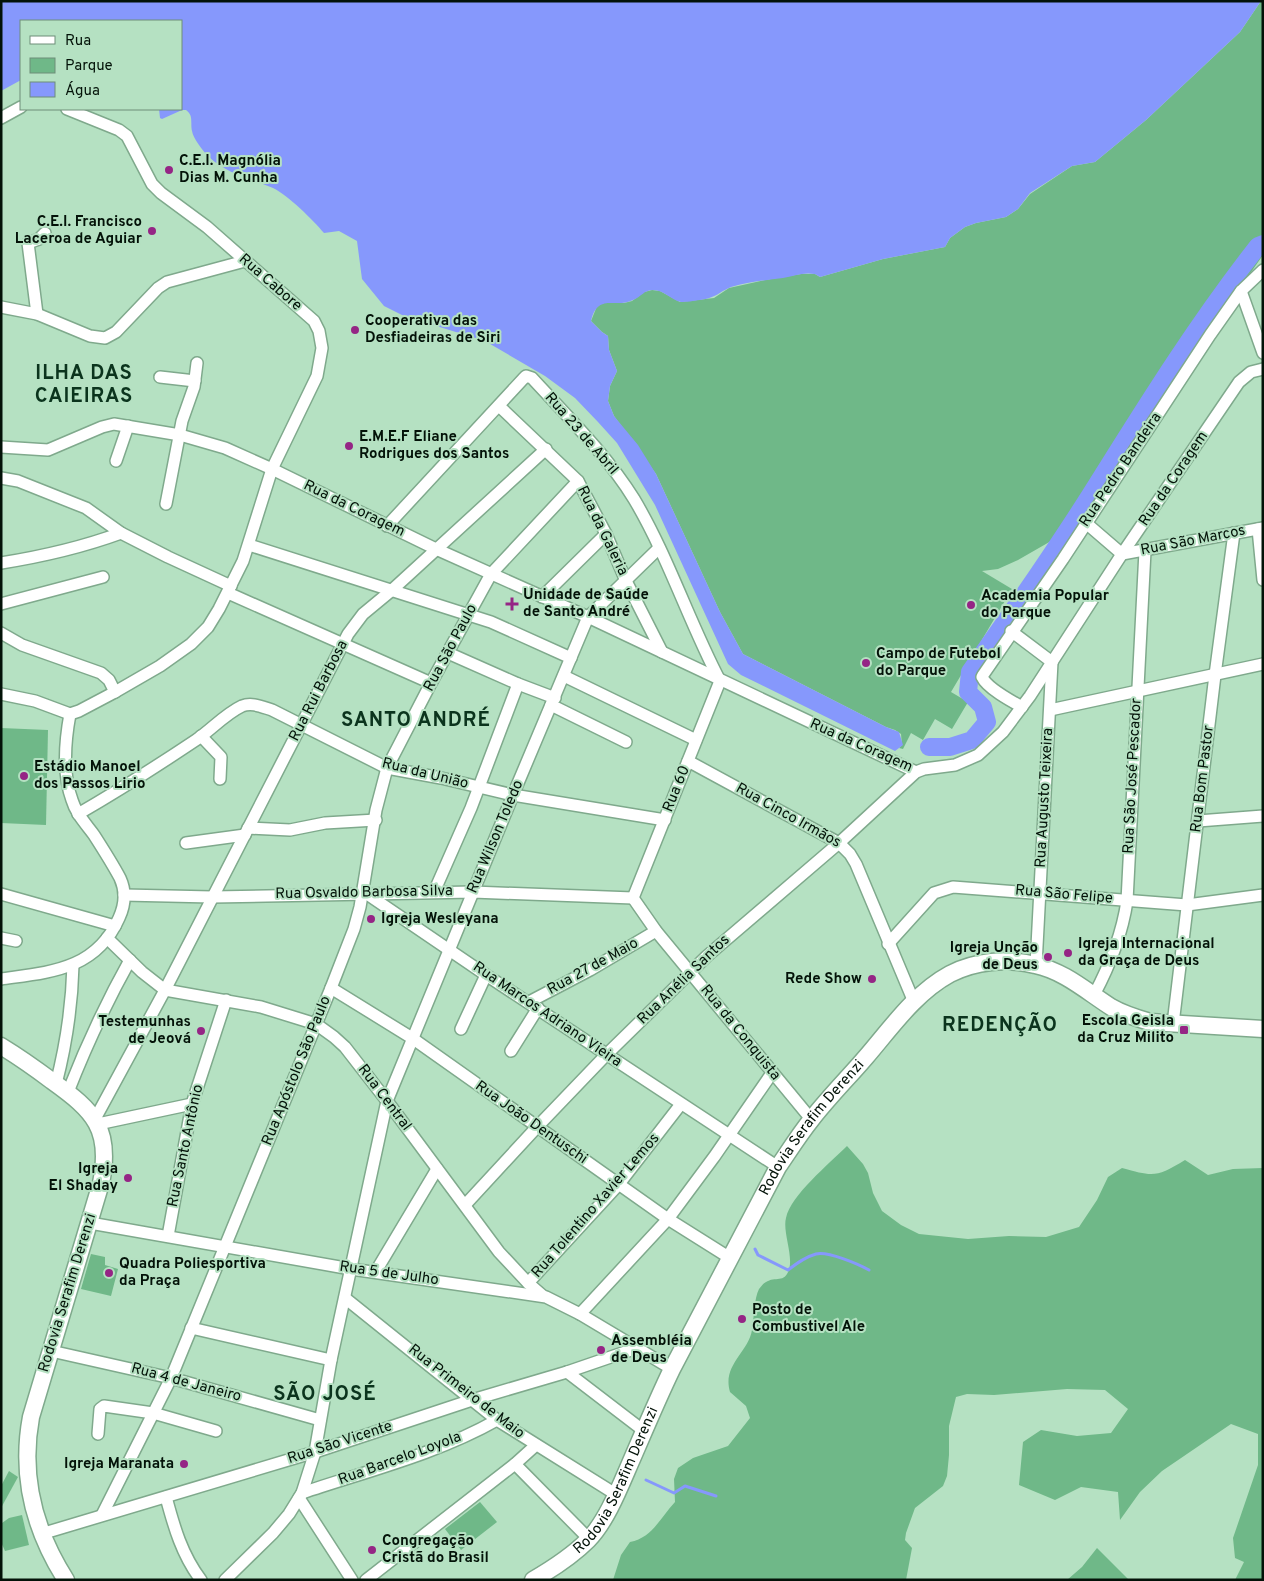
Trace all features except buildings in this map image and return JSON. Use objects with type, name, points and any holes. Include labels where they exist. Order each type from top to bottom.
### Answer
[{"type":"main road","name":"Rodovia Serafim Derenzi","points":[[532,1580],[549,1571],[589,1539],[617,1495],[672,1368],[778,1167],[811,1119],[914,1002],[932,985],[950,974],[974,964],[1021,962],[1055,971],[1112,1007],[1132,1017],[1150,1022],[1263,1029]]},
{"type":"main road","name":"Rodovia Serafim Derenzi","points":[[1,1046],[62,1088],[86,1108],[96,1122],[102,1138],[105,1156],[101,1183],[90,1223],[31,1417],[27,1447],[28,1484],[35,1517],[53,1561],[66,1580]]},
{"type":"street","points":[[1,118],[20,108]]},
{"type":"street","name":"Rua Cabore","points":[[69,110],[119,130],[126,136],[152,184],[161,193],[208,227],[314,321],[322,340],[317,376],[272,469],[249,545],[230,589],[208,627],[191,644],[160,666],[116,692],[70,714]]},
{"type":"street","points":[[37,314],[28,243],[39,240],[46,233]]},
{"type":"street","points":[[1,307],[37,314],[90,336],[105,338],[116,332],[158,288],[167,282],[245,261]]},
{"type":"street","name":"Rua Pedro Bandeira","points":[[1022,707],[984,682],[983,675],[1210,335],[1241,291],[1263,270]]},
{"type":"street","points":[[1241,291],[1263,353]]},
{"type":"street","points":[[166,504],[184,413],[195,381],[197,363]]},
{"type":"street","name":"Rua da Coragem","points":[[1,447],[48,450],[109,424],[180,435],[225,448],[436,549],[588,617],[916,772],[924,769],[955,766],[978,755],[1003,732],[1034,690],[1122,554],[1239,382],[1251,372],[1263,369]]},
{"type":"street","points":[[160,377],[195,381]]},
{"type":"street","name":"Rua 23 de Abril","points":[[387,526],[525,378],[532,378],[600,453],[635,501],[659,548],[720,680]]},
{"type":"street","name":"Rua da Galeria","points":[[499,406],[578,481],[606,534],[626,581],[662,652]]},
{"type":"street","points":[[116,461],[128,426]]},
{"type":"street","name":"Rua Rui Barbosa","points":[[96,1122],[343,644],[363,614],[392,590],[546,449]]},
{"type":"street","points":[[1,478],[18,481],[86,508],[122,533],[230,589],[343,644],[431,683]]},
{"type":"street","name":"Rua São Paulo","points":[[364,893],[376,810],[387,768],[431,683],[491,574],[578,481]]},
{"type":"street","points":[[1086,523],[1122,554]]},
{"type":"street","points":[[1260,529],[1263,580]]},
{"type":"street","name":"Rua São Marcos","points":[[1122,554],[1260,529]]},
{"type":"street","points":[[1,562],[45,556],[85,546],[122,533]]},
{"type":"street","name":"Rua Bom Pastor","points":[[1172,1024],[1234,533]]},
{"type":"street","points":[[542,597],[606,534]]},
{"type":"street","points":[[249,545],[491,622],[571,658]]},
{"type":"street","name":"Rua Wilson Toledo","points":[[314,1452],[331,1360],[387,1101],[588,617],[659,548]]},
{"type":"street","name":"Rua São José Pescador","points":[[1094,995],[1113,957],[1127,901],[1145,550]]},
{"type":"street","points":[[1,604],[103,577]]},
{"type":"street","points":[[1011,632],[1052,662]]},
{"type":"street","points":[[1,633],[22,645],[100,673],[109,680],[116,692]]},
{"type":"street","points":[[448,653],[553,701],[626,742]]},
{"type":"street","name":"Rua Augusto Teixeira","points":[[1036,965],[1052,662]]},
{"type":"street","points":[[1034,690],[1046,695],[1050,707],[1137,691],[1263,664]]},
{"type":"street","points":[[564,676],[696,740]]},
{"type":"street","name":"Rua 60","points":[[633,898],[720,680]]},
{"type":"street","points":[[434,892],[458,839],[518,684]]},
{"type":"street","points":[[1,694],[35,701],[70,714],[65,756],[68,787],[78,814],[121,880],[124,895],[124,907],[115,926],[108,938],[90,955],[73,965],[43,973],[1,979]]},
{"type":"street","name":"Rua da União","points":[[78,814],[138,779],[202,736],[235,711],[252,704],[272,710],[387,768],[441,778],[513,795],[665,820]]},
{"type":"street","points":[[202,736],[221,757],[220,780]]},
{"type":"street","name":"Rua Cinco Irmãos","points":[[688,761],[839,843],[850,854],[856,864],[914,1002]]},
{"type":"street","name":"Rua Anélia Santos","points":[[465,1206],[607,1054],[691,971],[798,876],[839,843],[916,772]]},
{"type":"street","points":[[1198,821],[1263,816]]},
{"type":"street","points":[[186,843],[247,832],[290,830],[325,823],[376,820]]},
{"type":"street","name":"Rua São Felipe","points":[[888,944],[934,893],[953,887],[1187,905],[1263,894]]},
{"type":"street","name":"Rua Osvaldo Barbosa Silva","points":[[124,895],[212,897],[473,892],[633,898]]},
{"type":"street","name":"Rua Marcos Adriano Vieira","points":[[364,893],[778,1167]]},
{"type":"street","name":"Rua Apóstolo São Paulo","points":[[226,1247],[354,929],[364,893]]},
{"type":"street","points":[[1,894],[115,926]]},
{"type":"street","name":"Rua da Conquista","points":[[633,898],[656,931],[691,971],[811,1119]]},
{"type":"street","name":"Rua 27 de Maio","points":[[534,1005],[656,931]]},
{"type":"street","points":[[1,938],[16,941]]},
{"type":"street","points":[[108,938],[142,972],[165,990]]},
{"type":"street","points":[[62,1088],[84,1051],[105,1005],[130,960]]},
{"type":"street","points":[[62,1088],[73,965]]},
{"type":"street","points":[[461,1029],[486,975]]},
{"type":"street","name":"Rua João Dentuschi","points":[[331,988],[412,1038],[668,1219],[730,1258]]},
{"type":"street","name":"Rua Central","points":[[165,990],[261,1007],[316,1024],[334,1037],[345,1047],[387,1101],[499,1252],[528,1283],[546,1297]]},
{"type":"street","name":"Rua Santo Antônio","points":[[168,1236],[192,1104],[226,1000]]},
{"type":"street","points":[[511,1051],[534,1005]]},
{"type":"street","points":[[580,1314],[668,1219],[729,1136],[772,1073]]},
{"type":"street","points":[[96,1122],[192,1104]]},
{"type":"street","name":"Rua Tolentino Xavier Lemos","points":[[528,1283],[619,1184],[682,1104]]},
{"type":"street","points":[[376,1271],[437,1169]]},
{"type":"street","name":"Rua 5 de Julho","points":[[90,1223],[351,1269],[376,1271],[546,1297],[580,1314],[672,1368]]},
{"type":"street","points":[[102,1515],[171,1378],[226,1247]]},
{"type":"street","name":"Rua Primeiro de Maio","points":[[345,1298],[497,1420],[617,1495]]},
{"type":"street","points":[[191,1328],[331,1360]]},
{"type":"street","name":"Rua São Vicente","points":[[41,1534],[314,1452],[637,1348]]},
{"type":"street","name":"Rua 4 de Janeiro","points":[[51,1351],[171,1378],[320,1420]]},
{"type":"street","points":[[567,1372],[644,1431]]},
{"type":"street","points":[[98,1434],[100,1409],[103,1406],[154,1413],[216,1431]]},
{"type":"street","name":"Rua Barcelo Loyola","points":[[300,1495],[427,1451],[479,1430],[497,1420]]},
{"type":"street","points":[[366,1580],[536,1446]]},
{"type":"street","points":[[225,1580],[273,1533],[300,1495],[314,1452]]},
{"type":"street","points":[[515,1464],[589,1539]]},
{"type":"street","points":[[300,1495],[352,1580]]},
{"type":"street","points":[[166,1496],[174,1527],[183,1551],[202,1580]]},
{"type":"green space","points":[[1261,1],[1263,1],[1263,255],[1240,288],[1200,336],[1098,493],[1072,529],[1018,560],[998,569],[982,571],[1012,589],[951,692],[968,702],[952,729],[935,719],[923,740],[911,733],[903,749],[899,748],[902,745],[901,734],[895,730],[743,654],[720,612],[656,474],[614,416],[608,401],[610,386],[617,371],[609,350],[608,336],[591,321],[597,306],[606,302],[624,303],[632,301],[644,292],[652,290],[660,291],[680,302],[714,298],[729,288],[765,280],[801,274],[815,274],[820,277],[883,259],[945,247],[950,238],[965,227],[1006,217],[1018,209],[1030,194],[1072,166],[1095,162],[1146,120],[1240,32]]},
{"type":"green space","name":"Estádio Manoel dos Passos Lirio","points":[[1,728],[48,730],[46,825],[1,823]]},
{"type":"green space","points":[[847,1146],[863,1164],[868,1173],[873,1193],[882,1211],[901,1225],[919,1234],[968,1239],[1009,1236],[1046,1237],[1079,1227],[1097,1200],[1108,1177],[1122,1168],[1141,1173],[1155,1174],[1168,1170],[1185,1160],[1208,1175],[1233,1169],[1263,1168],[1263,1580],[1235,1580],[1244,1562],[1235,1558],[1233,1538],[1258,1465],[1258,1434],[1231,1424],[1162,1471],[1140,1492],[1120,1520],[1118,1492],[1081,1487],[1055,1500],[1019,1485],[1023,1442],[1041,1430],[1077,1436],[1111,1433],[1128,1409],[1105,1390],[1067,1389],[994,1395],[967,1394],[956,1397],[949,1426],[947,1476],[943,1486],[915,1508],[906,1533],[905,1540],[912,1548],[906,1580],[613,1580],[621,1555],[630,1542],[638,1540],[650,1532],[675,1502],[674,1479],[678,1468],[693,1458],[728,1446],[750,1418],[746,1406],[730,1392],[728,1383],[732,1367],[750,1338],[757,1293],[767,1281],[785,1277],[787,1274],[790,1254],[785,1224],[789,1209],[812,1180]]},
{"type":"green space","points":[[91,1254],[105,1257],[105,1265],[118,1269],[111,1296],[81,1289]]},
{"type":"green space","points":[[9,1471],[18,1477],[1,1508],[1,1486]]},
{"type":"green space","points":[[480,1502],[497,1522],[461,1550],[445,1529]]},
{"type":"green space","points":[[22,1515],[29,1545],[5,1551],[1,1542],[2,1523],[9,1518]]},
{"type":"green space","points":[[1097,1548],[1129,1580],[1067,1580],[1082,1567]]},
{"type":"water","points":[[1,1],[1261,1],[1240,32],[1146,120],[1095,162],[1072,166],[1030,193],[1018,209],[1006,217],[965,227],[950,238],[945,247],[883,259],[820,277],[815,274],[798,274],[757,281],[731,287],[710,298],[698,300],[681,302],[657,290],[650,290],[636,299],[626,302],[603,304],[594,312],[591,321],[608,336],[609,350],[617,371],[610,386],[608,401],[614,416],[638,445],[656,474],[720,612],[743,654],[899,732],[903,745],[895,751],[741,675],[728,664],[655,505],[617,443],[575,398],[545,376],[485,341],[404,316],[384,306],[362,279],[357,241],[339,231],[324,233],[314,221],[279,191],[230,171],[208,156],[194,137],[191,117],[186,110],[182,110],[182,20],[20,20],[20,81],[1,91]]},
{"type":"water","points":[[159,110],[182,110],[162,119],[160,118]]},
{"type":"waterway","points":[[929,747],[950,747],[972,740],[987,722],[983,707],[968,692],[970,672],[1070,527],[1196,331],[1258,246],[1263,244]]},
{"type":"waterway","points":[[755,1249],[758,1255],[788,1270],[816,1254],[828,1254],[869,1270]]},
{"type":"waterway","points":[[646,1480],[674,1493],[685,1486],[716,1496]]},
{"type":"place","name":"C.E.I. Magnólia Dias M. Cunha","points":[[169,170]]},
{"type":"place","name":"C.E.I. Francisco Laceroa de Aguiar","points":[[152,231]]},
{"type":"place","name":"Cooperativa das Desfiadeiras de Siri","points":[[355,330]]},
{"type":"place","name":"E.M.E.F Eliane Rodrigues dos Santos","points":[[349,446]]},
{"type":"place","name":"Unidade de Saúde de Santo André","points":[[512,604]]},
{"type":"place","name":"Academia Popular do Parque","points":[[971,605]]},
{"type":"place","name":"Campo de Futebol do Parque","points":[[866,663]]},
{"type":"place","name":"Estádio Manoel dos Passos Lirio","points":[[24,776]]},
{"type":"place","name":"Igreja Wesleyana","points":[[371,919]]},
{"type":"place","name":"Igreja Internacional da Graça de Deus","points":[[1068,953]]},
{"type":"place","name":"Igreja Unção de Deus","points":[[1048,957]]},
{"type":"place","name":"Rede Show","points":[[872,979]]},
{"type":"place","name":"Escola Geisla da Cruz Milito","points":[[1184,1030]]},
{"type":"place","name":"Testemunhas de Jeová","points":[[201,1031]]},
{"type":"place","name":"Igreja El Shaday","points":[[128,1178]]},
{"type":"place","name":"Quadra Poliesportiva da Praça","points":[[109,1273]]},
{"type":"place","name":"Posto de Combustivel Ale","points":[[742,1319]]},
{"type":"place","name":"Assembléia de Deus","points":[[601,1350]]},
{"type":"place","name":"Igreja Maranata","points":[[184,1464]]},
{"type":"place","name":"Congregação Cristã do Brasil","points":[[372,1550]]},
{"type":"district","name":"ILHA DAS CAIEIRAS","points":[[84,386]]},
{"type":"district","name":"SANTO ANDRÉ","points":[[416,721]]},
{"type":"district","name":"REDENÇÃO","points":[[1000,1026]]},
{"type":"district","name":"SÃO JOSÉ","points":[[325,1395]]}]
